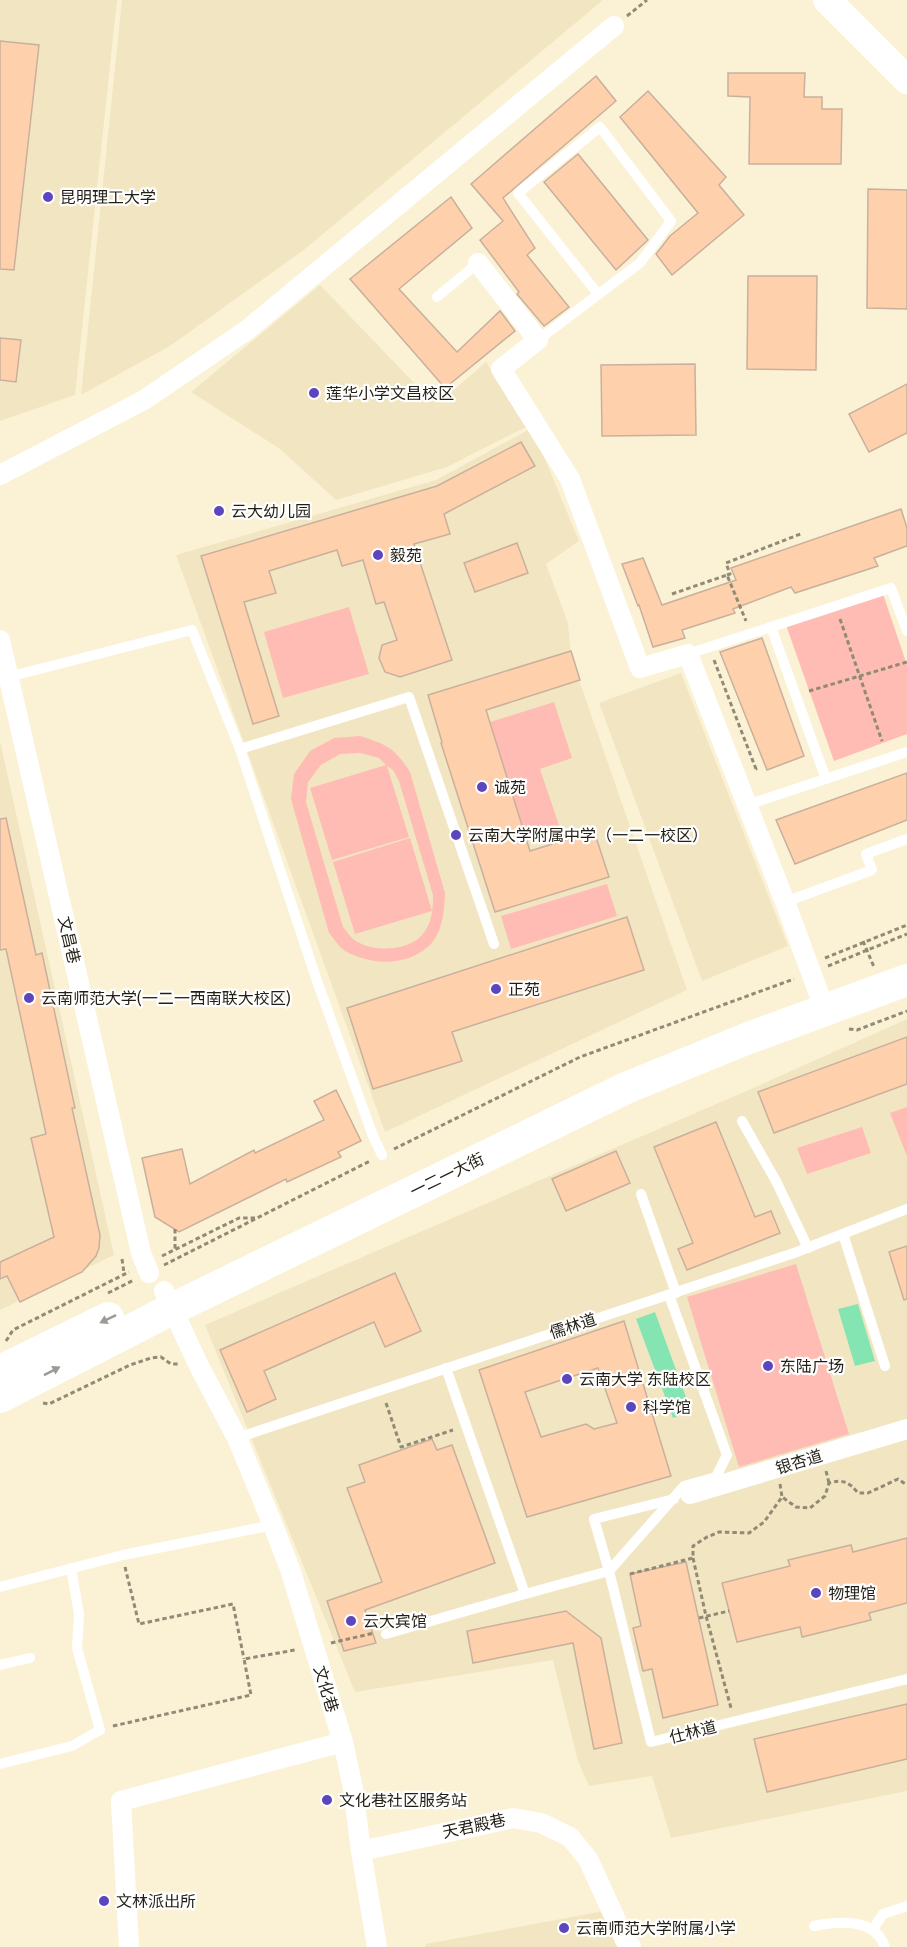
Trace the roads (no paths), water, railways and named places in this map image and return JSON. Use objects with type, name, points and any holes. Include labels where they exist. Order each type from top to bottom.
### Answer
[{"type":"main road","points":[[827,0],[907,80]]},
{"type":"main road","name":"一二一大街","points":[[3,1357],[155,1280],[486,1134],[815,983],[907,958]]},
{"type":"main road","name":"一二一大街","points":[[0,1397],[155,1280],[746,1039],[907,980]]},
{"type":"street","points":[[0,474],[144,400],[247,330],[614,26]]},
{"type":"street","points":[[478,263],[538,340],[501,369],[570,479],[640,668],[688,654],[786,902],[815,983]]},
{"type":"street","name":"文昌巷","points":[[0,640],[138,1242],[155,1280]]},
{"type":"street","name":"文化巷","points":[[155,1280],[237,1438],[273,1525],[290,1569],[343,1742]]},
{"type":"street","name":"银杏道","points":[[682,1496],[907,1429]]},
{"type":"street","points":[[129,1947],[121,1801],[343,1742],[353,1788],[361,1851],[378,1947]]},
{"type":"street","name":"天君殿巷","points":[[361,1851],[513,1818],[541,1823],[570,1837],[588,1858],[631,1947]]},
{"type":"lane","points":[[538,340],[640,263],[672,221],[600,127],[518,193],[598,294]]},
{"type":"lane","points":[[437,297],[478,263]]},
{"type":"lane","points":[[688,654],[891,588],[907,631]]},
{"type":"lane","points":[[771,627],[826,779]]},
{"type":"lane","points":[[8,677],[192,630],[240,749],[317,981],[382,1155]]},
{"type":"lane","points":[[240,749],[409,697],[494,944]]},
{"type":"lane","points":[[747,805],[907,752]]},
{"type":"lane","points":[[786,902],[872,870],[866,854],[907,838]]},
{"type":"lane","points":[[742,1120],[776,1181],[808,1248]]},
{"type":"lane","points":[[386,1634],[609,1571],[682,1496],[684,1486],[716,1477],[727,1455],[672,1294],[641,1194]]},
{"type":"lane","name":"儒林道","points":[[237,1438],[808,1248],[907,1209]]},
{"type":"lane","points":[[843,1234],[885,1366]]},
{"type":"lane","points":[[446,1368],[525,1594]]},
{"type":"lane","points":[[609,1571],[594,1519],[682,1496]]},
{"type":"lane","points":[[0,1587],[123,1555],[273,1525]]},
{"type":"lane","points":[[0,1764],[72,1746],[100,1730],[76,1648],[79,1614],[72,1568]]},
{"type":"lane","name":"仕林道","points":[[609,1571],[651,1742],[907,1679]]},
{"type":"lane","points":[[0,1665],[30,1658]]},
{"type":"lane","points":[[873,1929],[883,1914],[907,1906]]},
{"type":"lane","points":[[814,1926],[841,1922],[873,1929],[882,1938],[885,1947]]},
{"type":"place","name":"昆明理工大学","points":[[48,197]]},
{"type":"place","name":"莲华小学文昌校区","points":[[314,393]]},
{"type":"place","name":"云大幼儿园","points":[[219,511]]},
{"type":"place","name":"毅苑","points":[[378,555]]},
{"type":"place","name":"诚苑","points":[[482,787]]},
{"type":"place","name":"云南大学附属中学（一二一校区）","points":[[456,835]]},
{"type":"place","name":"正苑","points":[[496,989]]},
{"type":"place","name":"云南师范大学(一二一西南联大校区)","points":[[29,998]]},
{"type":"place","name":"东陆广场","points":[[768,1366]]},
{"type":"place","name":"云南大学 东陆校区","points":[[567,1379]]},
{"type":"place","name":"科学馆","points":[[631,1407]]},
{"type":"place","name":"物理馆","points":[[816,1593]]},
{"type":"place","name":"云大宾馆","points":[[351,1621]]},
{"type":"place","name":"文化巷社区服务站","points":[[327,1800]]},
{"type":"place","name":"文林派出所","points":[[104,1901]]},
{"type":"place","name":"云南师范大学附属小学","points":[[564,1928]]}]
